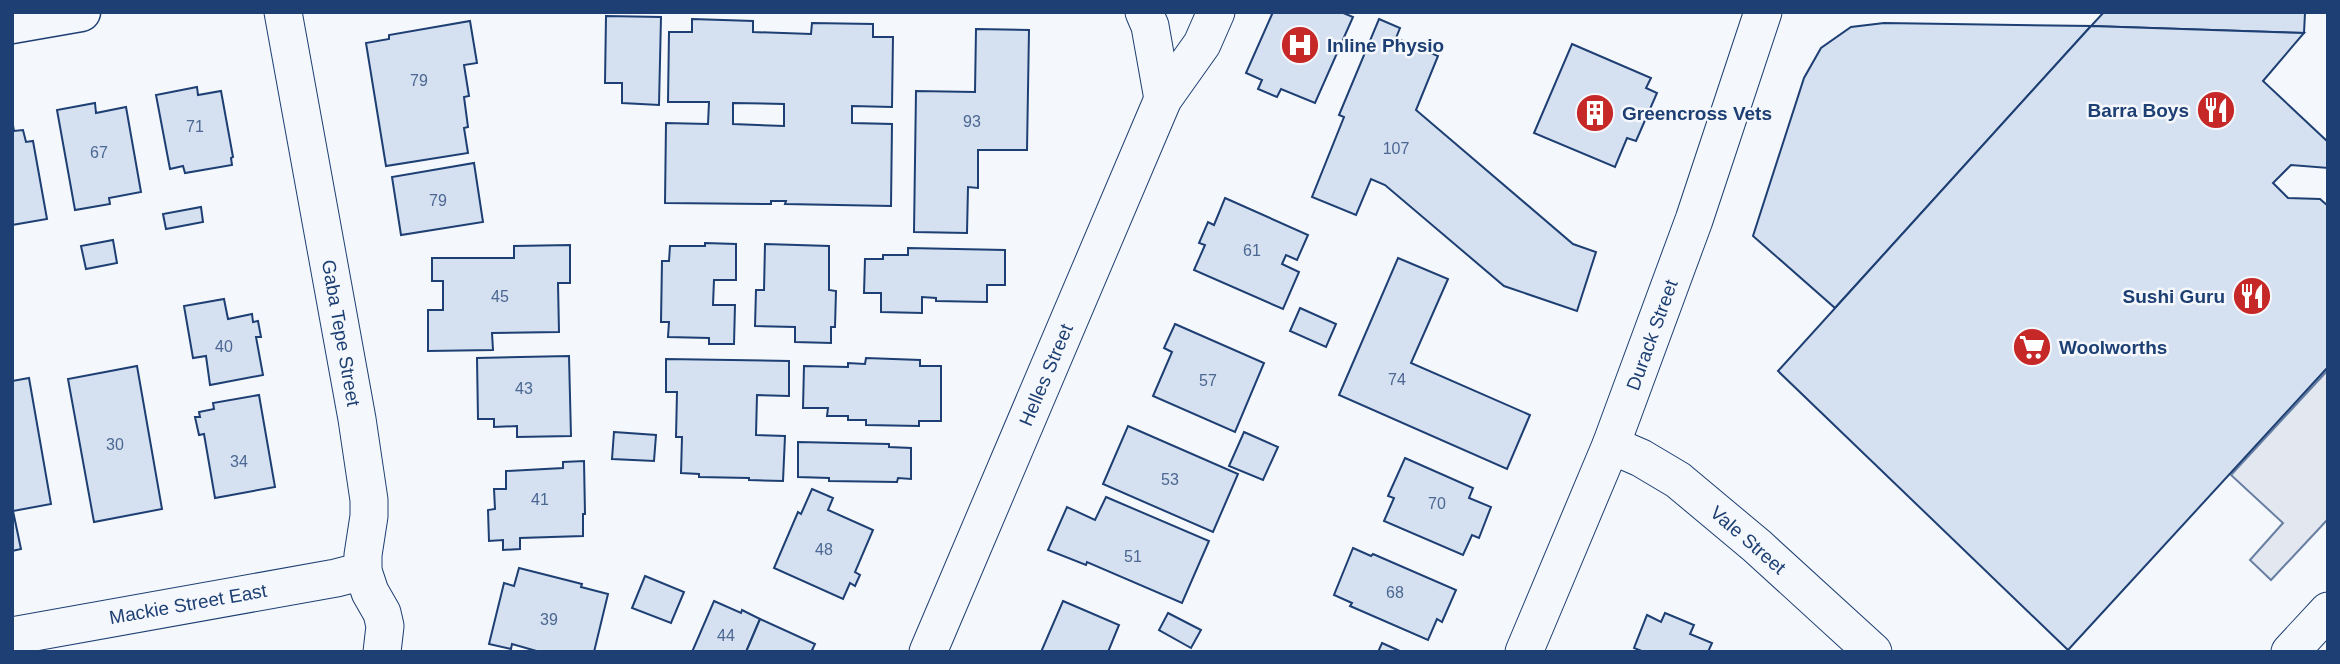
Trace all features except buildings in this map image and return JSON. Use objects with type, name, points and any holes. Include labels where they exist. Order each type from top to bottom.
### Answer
[{"type":"highway","points":[[12,24],[81,12]]},
{"type":"street","name":"Gaba Tepe Street","points":[[283,12],[361,444],[369,516],[363,571],[370,592],[382,613],[385,626],[382,652]]},
{"type":"street","points":[[1144,12],[1150,26],[1163,99]]},
{"type":"street","name":"Helles Street","points":[[928,652],[1163,99],[1202,44],[1216,12]]},
{"type":"street","name":"Durack Street","points":[[1524,652],[1611,445],[1694,219],[1763,12]]},
{"type":"street","name":"Vale Street","points":[[1611,445],[1641,458],[1678,480],[1757,546],[1873,652]]},
{"type":"street","name":"Mackie Street East","points":[[12,636],[363,571]]},
{"type":"street","points":[[2290,652],[2328,611]]},
{"type":"shaded area","points":[[2328,370],[2328,519],[2271,580],[2250,560],[2283,523],[2231,475]]},
{"type":"place","name":"Inline Physio","points":[[1300,45]]},
{"type":"place","name":"Barra Boys","points":[[2216,110]]},
{"type":"place","name":"Greencross Vets","points":[[1595,113]]},
{"type":"place","name":"Sushi Guru","points":[[2252,296]]},
{"type":"place","name":"Woolworths","points":[[2032,347]]}]
